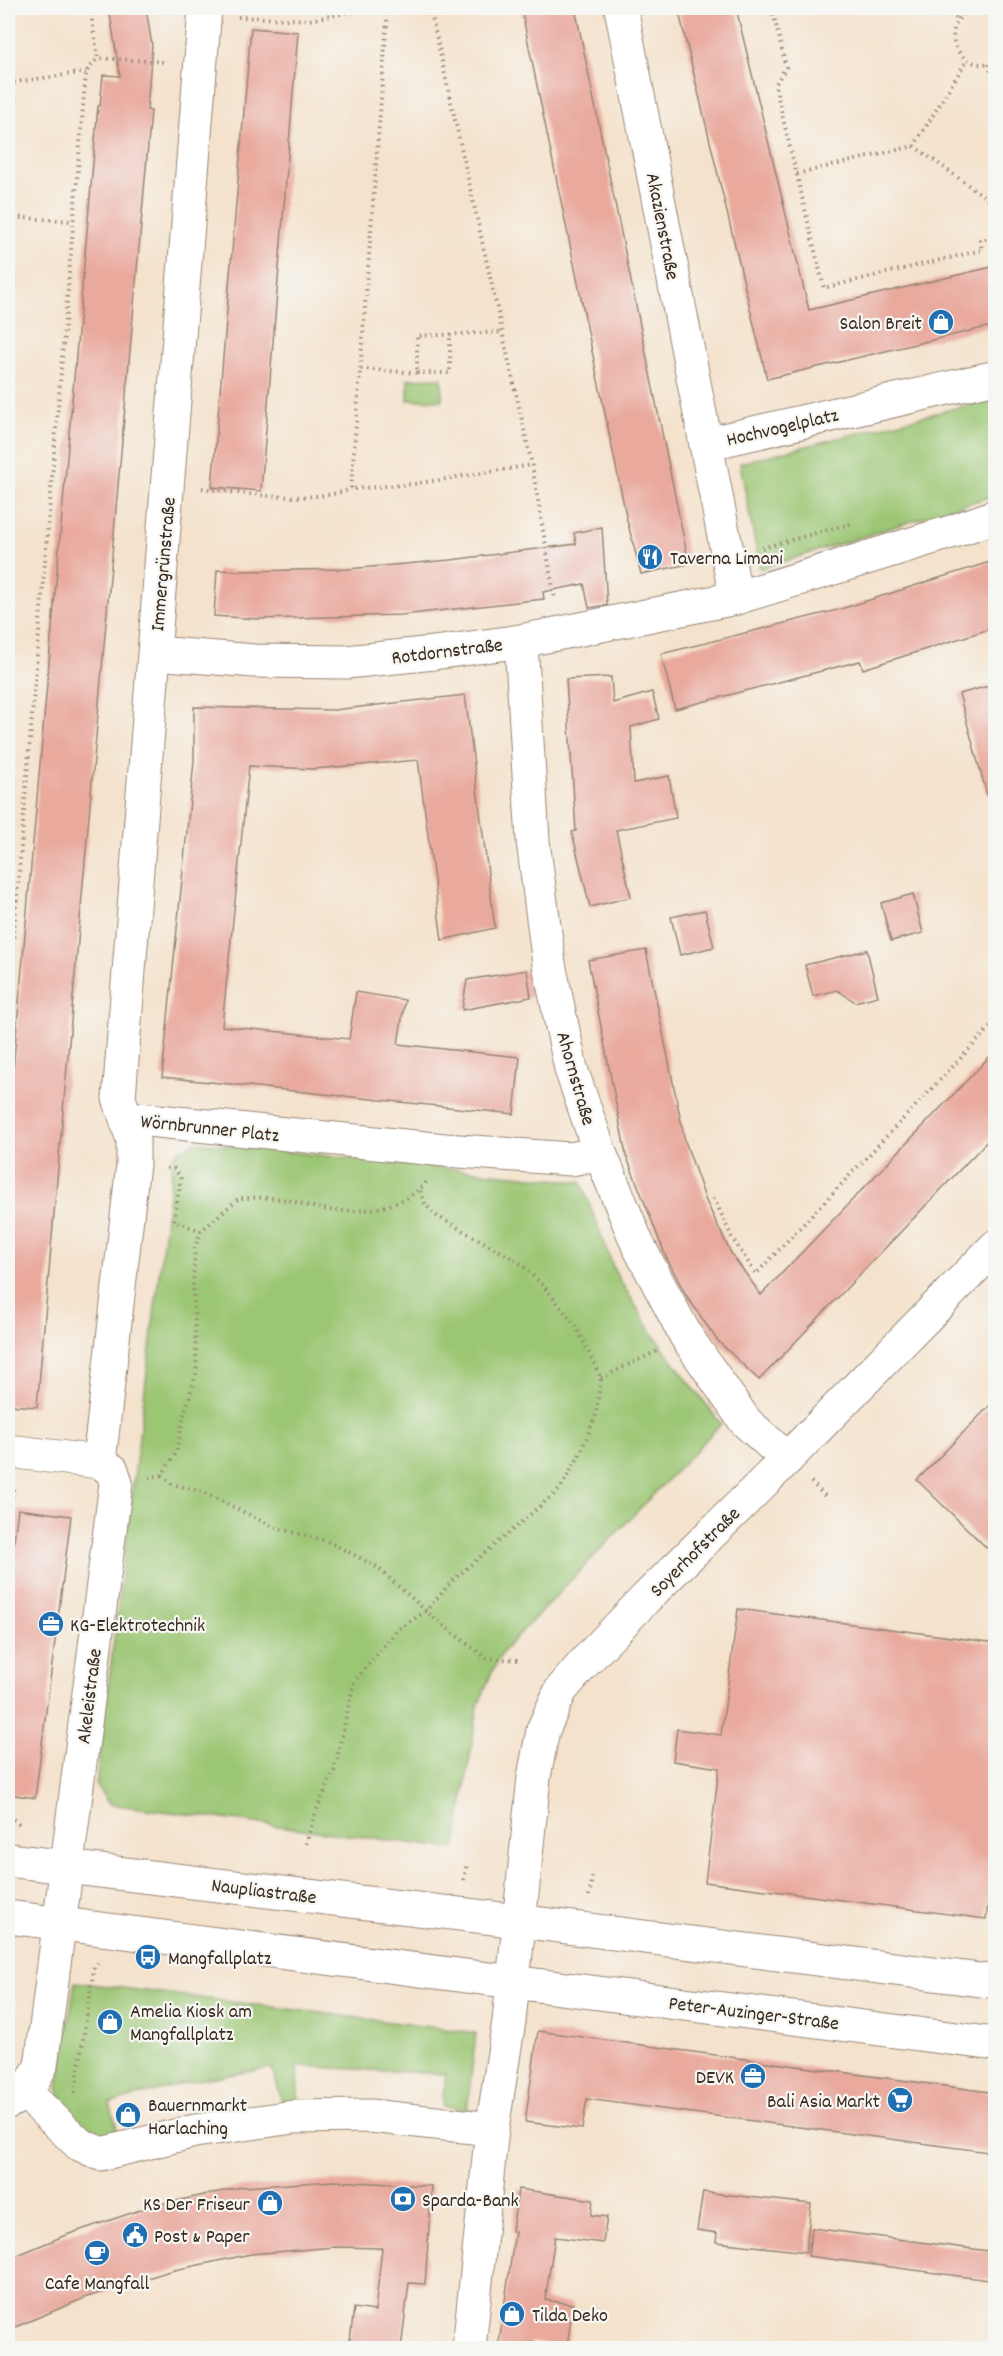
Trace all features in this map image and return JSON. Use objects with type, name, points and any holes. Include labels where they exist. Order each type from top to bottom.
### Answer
[{"type":"street","name":"Akazienstraße","points":[[621,8],[706,444]]},
{"type":"street","name":"Immergrünstraße","points":[[128,1118],[120,1098],[205,11]]},
{"type":"street","name":"Hochvogelplatz","points":[[736,598],[706,444],[996,377]]},
{"type":"street","points":[[736,598],[996,516]]},
{"type":"street","name":"Rotdornstraße","points":[[155,654],[254,662],[346,662],[521,641],[736,598]]},
{"type":"street","name":"Ahornstraße","points":[[521,641],[533,841],[549,964],[571,1069],[600,1153],[638,1245],[686,1336],[745,1421],[788,1459]]},
{"type":"street","name":"Wörnbrunner Platz","points":[[107,1472],[133,1164],[133,1140],[128,1118],[446,1150],[571,1159],[600,1153]]},
{"type":"street","name":"Soyerhofstraße","points":[[519,1922],[536,1768],[543,1730],[561,1690],[624,1620],[788,1459],[996,1246]]},
{"type":"street","points":[[8,1451],[107,1472]]},
{"type":"street","name":"Akeleistraße","points":[[66,1867],[107,1472]]},
{"type":"street","name":"Naupliastraße","points":[[8,1860],[519,1922]]},
{"type":"street","points":[[66,1867],[41,2066],[16,2098],[79,2144],[101,2154],[195,2131],[293,2117],[370,2116],[492,2129]]},
{"type":"street","points":[[8,1917],[513,1982]]},
{"type":"street","points":[[469,2349],[492,2129],[509,2021],[519,1922],[996,1982]]},
{"type":"street","name":"Peter-Auzinger-Straße","points":[[513,1982],[996,2044]]},
{"type":"path","points":[[8,11],[29,8]]},
{"type":"path","points":[[90,8],[99,58]]},
{"type":"path","points":[[205,11],[309,20],[374,8]]},
{"type":"path","points":[[351,489],[388,8]]},
{"type":"path","points":[[430,8],[532,465],[561,633]]},
{"type":"path","points":[[774,8],[786,67],[776,85],[824,288],[982,250],[980,240],[996,237]]},
{"type":"path","points":[[939,8],[958,20]]},
{"type":"path","points":[[974,8],[965,12],[958,20],[954,30],[954,41],[958,52],[967,60],[977,64],[996,61]]},
{"type":"path","points":[[990,8],[996,10]]},
{"type":"path","points":[[99,58],[201,65]]},
{"type":"path","points":[[8,1003],[86,72],[99,58]]},
{"type":"path","points":[[797,174],[915,146],[967,60]]},
{"type":"path","points":[[988,64],[996,92]]},
{"type":"path","points":[[8,83],[86,72]]},
{"type":"path","points":[[915,146],[996,205]]},
{"type":"path","points":[[8,217],[73,221]]},
{"type":"path","points":[[417,373],[417,336],[502,332]]},
{"type":"path","points":[[361,369],[450,373],[450,334]]},
{"type":"path","points":[[168,484],[228,492],[300,496],[338,494],[351,489],[424,483],[532,465]]},
{"type":"path","points":[[714,1198],[732,1238],[756,1274],[996,1021]]},
{"type":"path","points":[[107,1472],[130,1482],[162,1474],[176,1453],[197,1371],[193,1285],[195,1247],[201,1231],[239,1198],[281,1199],[323,1209],[358,1212],[394,1204],[420,1190],[438,1167],[446,1150]]},
{"type":"path","points":[[133,1164],[174,1169],[181,1177],[174,1221],[201,1231]]},
{"type":"path","points":[[306,1844],[316,1811],[334,1771],[354,1682],[397,1630],[426,1611],[452,1581],[560,1489],[579,1456],[596,1415],[601,1378],[577,1328],[548,1291],[519,1262],[435,1215],[425,1204],[420,1190]]},
{"type":"path","points":[[601,1378],[686,1336]]},
{"type":"path","points":[[162,1474],[172,1484],[203,1492],[276,1528],[327,1541],[377,1567],[426,1611],[486,1658],[518,1660]]},
{"type":"path","points":[[8,1816],[24,1828]]},
{"type":"path","points":[[74,2100],[94,1968],[104,1956]]},
{"type":"green space","points":[[442,378],[442,400],[408,400],[408,379]]},
{"type":"green space","points":[[995,398],[995,495],[760,569],[740,463]]},
{"type":"green space","points":[[194,1142],[581,1182],[615,1272],[654,1336],[721,1424],[503,1651],[478,1706],[455,1849],[109,1804],[96,1785],[174,1154]]},
{"type":"green space","points":[[75,1982],[476,2033],[467,2110],[442,2106],[446,2074],[297,2066],[298,2101],[282,2101],[272,2068],[197,2080],[110,2103],[118,2132],[96,2136],[69,2116],[58,2088]]},
{"type":"building","points":[[109,8],[146,8],[152,46],[147,110],[151,111],[37,1407],[8,1405],[8,1127],[98,106],[100,106],[103,75],[120,76]]},
{"type":"building","points":[[521,8],[575,8],[689,564],[641,574],[627,520]]},
{"type":"building","points":[[678,8],[736,8],[809,310],[996,266],[996,325],[767,379]]},
{"type":"building","points":[[251,28],[298,32],[261,491],[212,487]]},
{"type":"building","points":[[602,527],[607,605],[589,608],[584,584],[543,592],[544,599],[402,615],[258,619],[214,616],[217,570],[347,569],[451,560],[576,544],[574,533]]},
{"type":"building","points":[[996,560],[996,627],[863,669],[860,661],[675,709],[661,654],[841,609]]},
{"type":"building","points":[[611,677],[613,703],[652,692],[659,719],[631,727],[634,783],[669,776],[676,818],[616,830],[631,897],[590,907],[572,832],[576,831],[566,679]]},
{"type":"building","points":[[996,684],[996,794],[987,795],[959,694]]},
{"type":"building","points":[[465,695],[495,928],[442,940],[418,760],[314,769],[249,766],[222,1026],[349,1039],[356,992],[405,1000],[398,1044],[520,1057],[514,1114],[162,1077],[194,761],[194,707],[334,710]]},
{"type":"building","points":[[913,894],[923,933],[891,941],[881,903]]},
{"type":"building","points":[[705,910],[714,947],[680,955],[671,917]]},
{"type":"building","points":[[646,950],[685,1141],[706,1201],[731,1253],[761,1295],[996,1050],[996,1132],[759,1380],[717,1340],[686,1295],[666,1257],[626,1155],[588,960]]},
{"type":"building","points":[[867,950],[878,996],[855,1002],[837,990],[813,996],[805,965]]},
{"type":"building","points":[[527,970],[531,997],[462,1010],[467,980]]},
{"type":"building","points":[[996,1399],[996,1557],[917,1480]]},
{"type":"building","points":[[18,1509],[71,1516],[35,1798],[8,1794],[8,1587]]},
{"type":"building","points":[[738,1609],[996,1643],[996,1845],[986,1919],[705,1882],[719,1768],[673,1761],[677,1729],[721,1735]]},
{"type":"building","points":[[538,2031],[996,2093],[996,2153],[587,2099],[582,2129],[525,2122]]},
{"type":"building","points":[[334,2181],[432,2186],[425,2284],[409,2283],[401,2349],[349,2349],[354,2308],[375,2311],[382,2248],[335,2247],[251,2254],[170,2271],[87,2297],[8,2330],[8,2259],[66,2235],[152,2206],[242,2187]]},
{"type":"building","points":[[518,2189],[593,2200],[591,2215],[607,2217],[603,2243],[555,2237],[545,2300],[573,2304],[567,2347],[531,2342],[530,2349],[498,2349],[515,2232],[512,2231]]},
{"type":"building","points":[[703,2192],[811,2204],[806,2252],[716,2242],[717,2233],[697,2230]]},
{"type":"building","points":[[812,2228],[996,2252],[996,2281],[808,2256]]},
{"type":"place","name":"Salon Breit","points":[[941,322]]},
{"type":"place","name":"Taverna Limani","points":[[650,557]]},
{"type":"place","name":"KG-Elektrotechnik","points":[[51,1624]]},
{"type":"place","name":"Mangfallplatz","points":[[148,1957]]},
{"type":"place","name":"Amelia Kiosk am Mangfallplatz","points":[[110,2022]]},
{"type":"place","name":"DEVK","points":[[753,2076]]},
{"type":"place","name":"Bali Asia Markt","points":[[900,2100]]},
{"type":"place","name":"Bauernmarkt Harlaching","points":[[128,2115]]},
{"type":"place","name":"Sparda-Bank","points":[[403,2199]]},
{"type":"place","name":"KS Der Friseur","points":[[270,2203]]},
{"type":"place","name":"Post & Paper","points":[[135,2235]]},
{"type":"place","name":"Cafe Mangfall","points":[[97,2253]]},
{"type":"place","name":"Tilda Deko","points":[[512,2314]]}]
